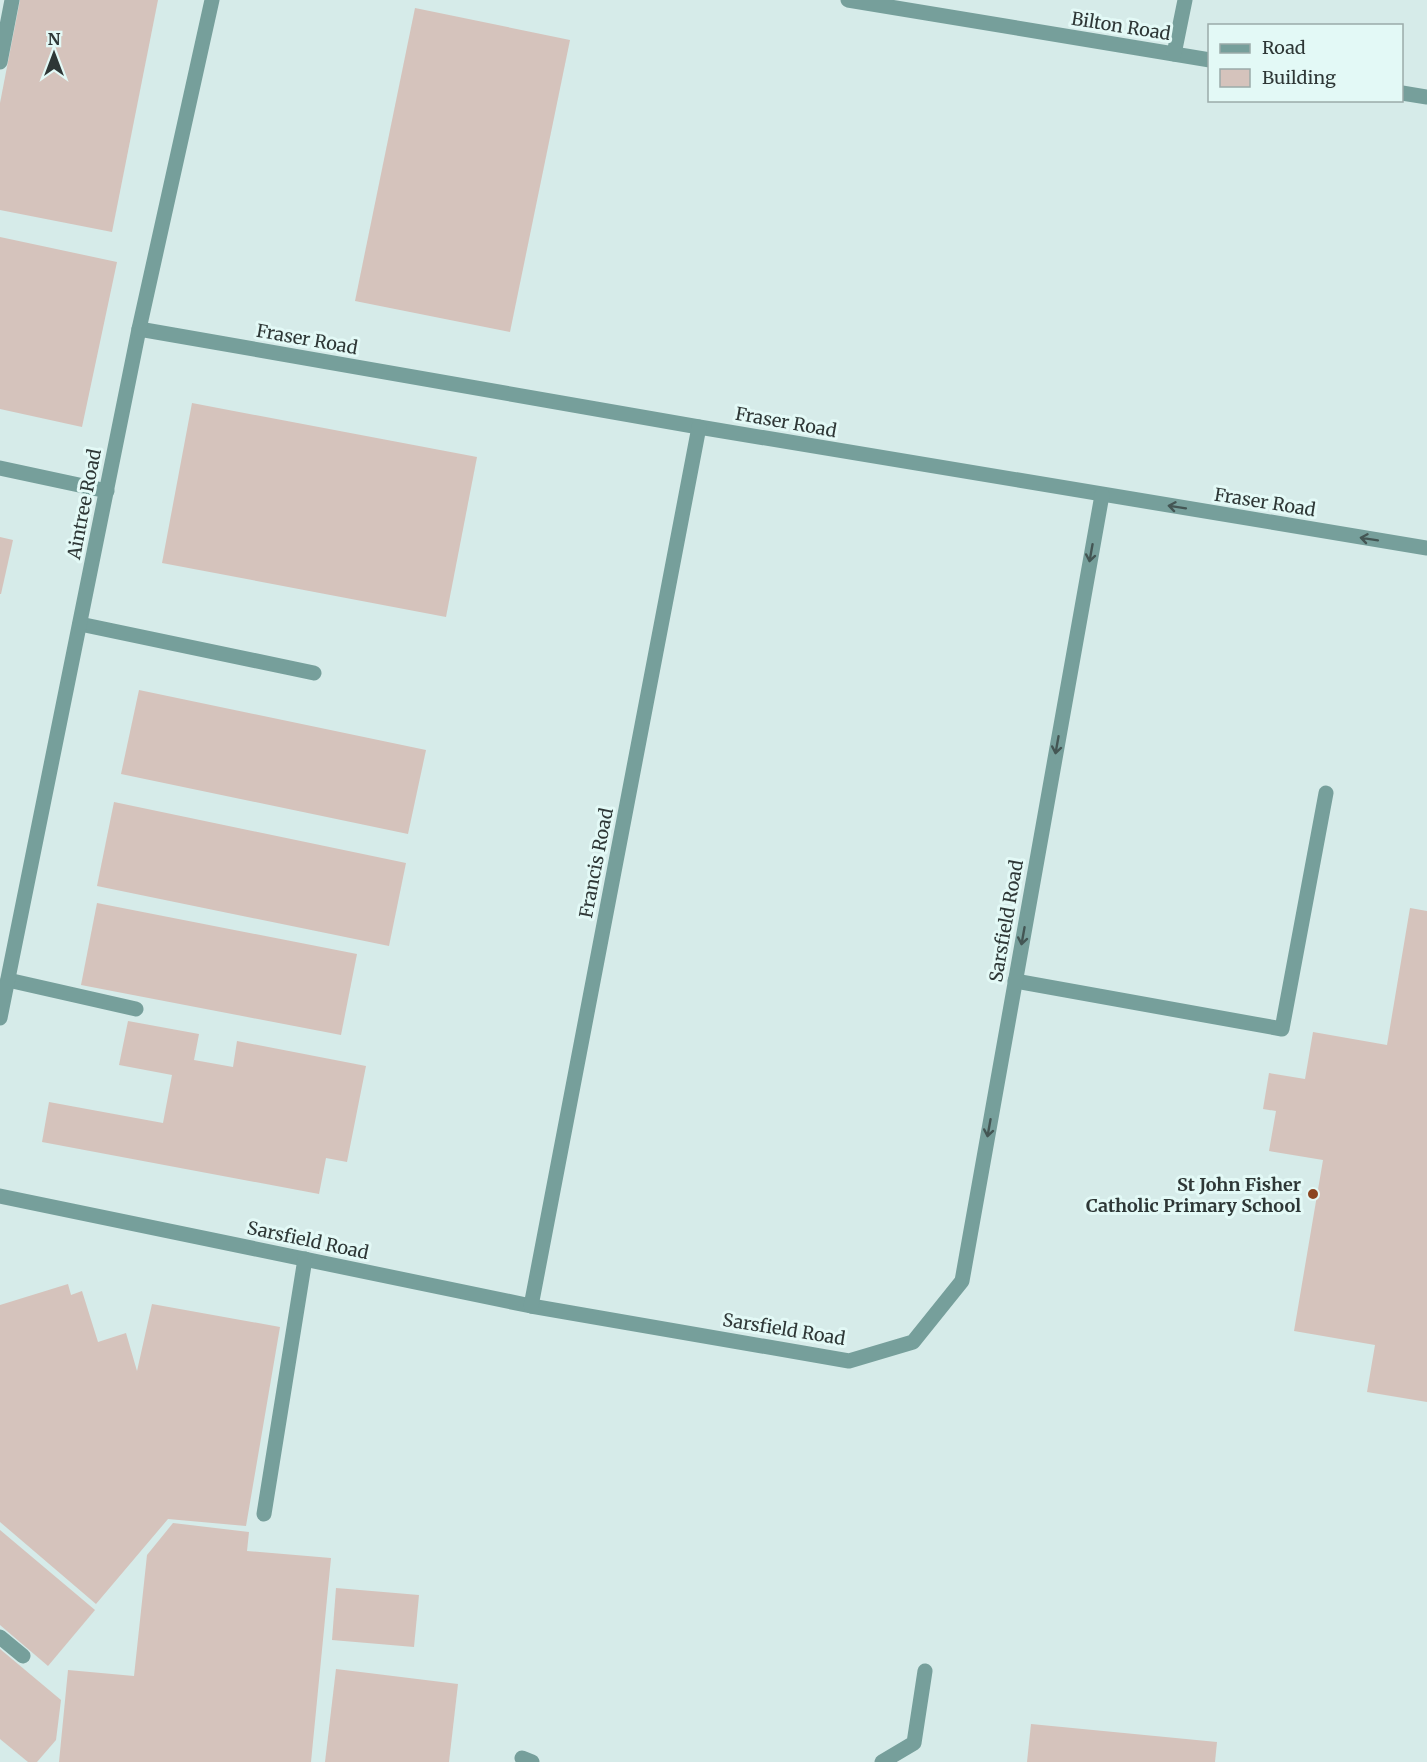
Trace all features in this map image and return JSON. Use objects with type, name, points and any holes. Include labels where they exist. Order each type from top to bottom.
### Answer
[{"type":"street","points":[[0,62],[12,0]]},
{"type":"street","name":"Aintree Road","points":[[1,1007],[139,329],[212,0]]},
{"type":"street","name":"Bilton Road","points":[[848,0],[1208,60]]},
{"type":"street","points":[[1174,54],[1185,0]]},
{"type":"street","points":[[1403,93],[1427,97]]},
{"type":"street","name":"Fraser Road","points":[[139,329],[699,427],[1427,548]]},
{"type":"street","name":"Francis Road","points":[[531,1306],[699,427]]},
{"type":"street","points":[[0,468],[107,491]]},
{"type":"street","name":"Sarsfield Road","points":[[0,1196],[531,1306],[849,1361],[913,1342],[962,1281],[1102,495]]},
{"type":"street","points":[[80,624],[314,673]]},
{"type":"street","points":[[1015,981],[1282,1029],[1326,793]]},
{"type":"street","points":[[8,980],[135,1009]]},
{"type":"street","points":[[264,1514],[305,1259]]},
{"type":"street","points":[[0,1637],[23,1656]]},
{"type":"street","points":[[882,1762],[914,1743],[925,1671]]},
{"type":"building","points":[[20,0],[158,0],[112,232],[0,210],[0,103]]},
{"type":"building","points":[[415,8],[570,40],[510,332],[355,301]]},
{"type":"building","points":[[0,237],[117,262],[82,427],[0,409]]},
{"type":"building","points":[[192,403],[477,457],[446,617],[162,563]]},
{"type":"building","points":[[0,537],[13,540],[1,594],[0,594]]},
{"type":"building","points":[[139,690],[426,750],[408,834],[121,774]]},
{"type":"building","points":[[114,802],[406,863],[389,946],[97,886]]},
{"type":"building","points":[[97,903],[357,954],[341,1035],[81,985]]},
{"type":"building","points":[[1410,908],[1427,911],[1427,1402],[1367,1392],[1375,1345],[1294,1331],[1323,1160],[1269,1151],[1276,1111],[1263,1109],[1269,1073],[1305,1079],[1313,1032],[1387,1045]]},
{"type":"building","points":[[128,1021],[199,1034],[194,1060],[233,1067],[237,1041],[366,1066],[347,1162],[326,1158],[319,1194],[42,1142],[49,1102],[163,1123],[172,1075],[119,1065]]},
{"type":"building","points":[[68,1284],[71,1295],[82,1291],[98,1342],[126,1333],[137,1371],[152,1304],[280,1327],[246,1526],[168,1519],[96,1604],[0,1522],[0,1305]]},
{"type":"building","points":[[173,1523],[249,1532],[247,1551],[331,1558],[311,1762],[59,1762],[68,1670],[134,1676],[147,1555]]},
{"type":"building","points":[[0,1530],[95,1610],[48,1666],[0,1625]]},
{"type":"building","points":[[336,1588],[419,1595],[414,1647],[332,1640]]},
{"type":"building","points":[[0,1649],[61,1700],[56,1740],[37,1762],[28,1762],[0,1739]]},
{"type":"building","points":[[336,1669],[458,1684],[449,1762],[325,1762]]},
{"type":"building","points":[[1031,1724],[1217,1742],[1215,1762],[1027,1762]]},
{"type":"place","name":"St John Fisher Catholic Primary School","points":[[1313,1194]]}]
